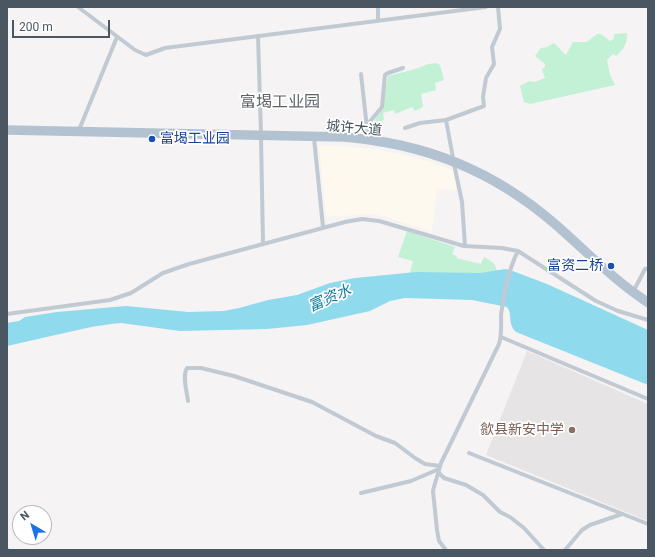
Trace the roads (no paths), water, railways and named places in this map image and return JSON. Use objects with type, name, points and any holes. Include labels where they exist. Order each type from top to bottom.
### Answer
[{"type":"main road","name":"城许大道","points":[[7,128],[261,135],[344,139],[387,144],[425,153],[453,161],[496,184],[524,202],[555,227],[623,287],[648,305]]},
{"type":"main road","name":"城许大道","points":[[7,132],[344,135],[368,137],[415,146],[487,174],[526,199],[552,219],[634,290],[648,300]]},
{"type":"street","points":[[78,7],[117,37],[139,52],[146,54],[165,48],[486,7]]},
{"type":"street","points":[[378,7],[378,21]]},
{"type":"street","points":[[405,128],[420,123],[446,120],[484,106],[483,97],[486,78],[494,64],[492,47],[500,29],[498,7]]},
{"type":"street","points":[[258,36],[263,244]]},
{"type":"street","points":[[78,130],[117,37]]},
{"type":"street","points":[[367,125],[382,107],[385,76],[388,73],[403,68]]},
{"type":"street","points":[[361,74],[368,137]]},
{"type":"street","points":[[446,120],[462,202],[465,246]]},
{"type":"street","points":[[314,138],[323,228]]},
{"type":"street","points":[[7,314],[110,300],[131,292],[158,276],[178,267],[199,260],[351,220],[372,220],[385,222],[465,246],[502,248],[518,251],[596,301],[618,311],[648,320]]},
{"type":"street","points":[[446,550],[439,541],[432,490],[439,469],[496,351],[501,337],[502,307],[510,269],[518,251]]},
{"type":"street","points":[[634,290],[645,270],[648,269]]},
{"type":"street","points":[[501,337],[648,399]]},
{"type":"street","points":[[188,401],[185,372],[187,368],[201,368],[253,382],[312,402],[376,436],[395,443],[425,464],[439,469],[444,478],[466,485],[483,495],[500,512],[510,517],[524,528],[544,550]]},
{"type":"street","points":[[469,453],[648,524]]},
{"type":"street","points":[[361,493],[411,481],[439,469]]},
{"type":"street","points":[[565,550],[582,530],[590,525],[622,514]]},
{"type":"water","name":"富资水","points":[[505,269],[547,284],[648,330],[648,385],[516,332],[513,329],[510,313],[507,307],[472,300],[405,298],[390,301],[370,311],[307,325],[267,329],[180,331],[121,323],[91,327],[7,346],[7,323],[19,321],[25,317],[57,312],[126,306],[188,312],[224,311],[268,300],[297,295],[330,283],[355,278],[416,272],[480,273]]},
{"type":"place","name":"富堨工业园","points":[[152,139]]},
{"type":"place","name":"富资二桥","points":[[611,266]]},
{"type":"place","name":"歙县新安中学","points":[[572,430]]},
{"type":"district","name":"富堨工业园","points":[[280,103]]}]
